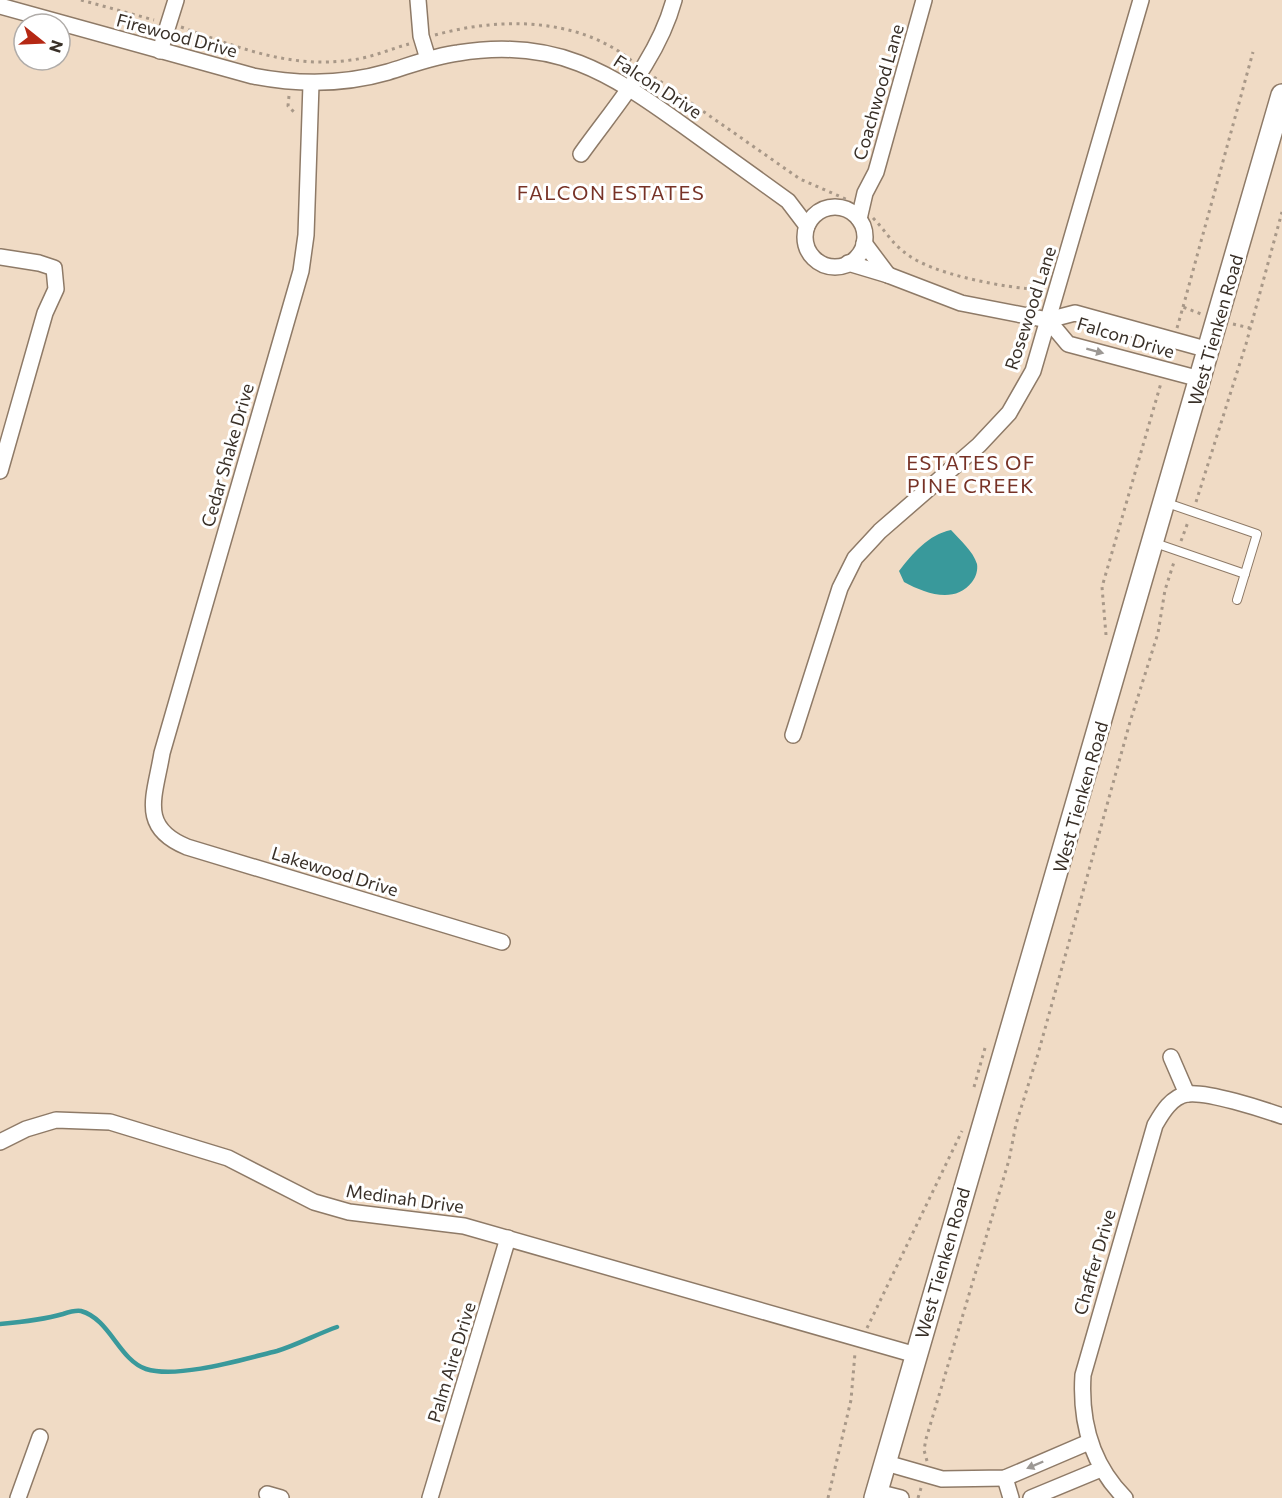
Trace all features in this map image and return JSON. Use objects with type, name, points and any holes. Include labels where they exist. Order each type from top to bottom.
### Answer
[{"type":"street","points":[[160,51],[176,0]]},
{"type":"street","points":[[418,0],[421,36],[428,59]]},
{"type":"street","points":[[581,154],[629,86],[642,72],[656,49],[674,0]]},
{"type":"street","name":"Coachwood Lane","points":[[865,218],[866,194],[876,172],[924,0]]},
{"type":"street","name":"Rosewood Lane","points":[[793,735],[840,588],[855,558],[880,531],[979,445],[1009,413],[1033,371],[1141,0]]},
{"type":"street","name":"Firewood Drive","points":[[0,6],[253,76],[311,84]]},
{"type":"street","name":"Falcon Drive","points":[[311,84],[375,75],[428,59],[485,49],[536,51],[586,64],[629,86],[788,201],[807,226]]},
{"type":"street","name":"Cedar Shake Drive","points":[[161,831],[156,824],[154,806],[162,753],[301,271],[306,236],[311,84]]},
{"type":"street","name":"West Tienken Road","points":[[876,1495],[1282,95]]},
{"type":"street","points":[[864,243],[855,258],[848,263],[828,266],[811,255],[805,236],[807,226],[820,211],[843,208],[866,194]]},
{"type":"street","name":"Falcon Drive","points":[[788,201],[820,211]]},
{"type":"street","points":[[843,208],[865,218],[864,243],[888,275]]},
{"type":"street","points":[[0,258],[39,263],[54,268],[56,289],[45,313],[0,471]]},
{"type":"street","name":"Falcon Drive","points":[[848,263],[888,275],[961,303],[1048,320],[1076,313],[1175,334],[1209,350]]},
{"type":"street","name":"Falcon Drive","points":[[1048,320],[1068,344],[1200,379]]},
{"type":"street","name":"Lakewood Drive","points":[[161,831],[168,839],[187,847],[502,942]]},
{"type":"street","points":[[1171,1057],[1187,1094],[1214,1097],[1282,1116]]},
{"type":"street","name":"Chaffer Drive","points":[[1095,1456],[1081,1399],[1087,1356],[1155,1125],[1166,1106],[1187,1094]]},
{"type":"street","name":"Medinah Drive","points":[[0,1142],[26,1129],[56,1120],[110,1122],[228,1158],[298,1195],[349,1212],[381,1218],[443,1221],[916,1355]]},
{"type":"street","name":"Palm Aire Drive","points":[[430,1498],[508,1238]]},
{"type":"street","points":[[18,1498],[40,1437]]},
{"type":"street","points":[[886,1463],[942,1479],[1005,1478],[1095,1456]]},
{"type":"street","points":[[1031,1498],[1095,1456]]},
{"type":"street","points":[[1095,1456],[1125,1498]]},
{"type":"street","points":[[1005,1478],[1011,1498]]},
{"type":"street","points":[[876,1495],[901,1498]]},
{"type":"lane","points":[[1165,502],[1257,534],[1237,600]]},
{"type":"lane","points":[[1153,543],[1245,574]]},
{"type":"path","points":[[1175,334],[1253,52]]},
{"type":"path","points":[[918,1498],[927,1460],[924,1450],[926,1439],[1009,1160],[1016,1124],[1124,752],[1130,722],[1158,633],[1166,590],[1246,344],[1282,212]]},
{"type":"path","points":[[865,218],[914,259],[967,277],[1056,294]]},
{"type":"path","points":[[1183,307],[1218,320]]},
{"type":"path","points":[[1167,324],[1175,334]]},
{"type":"path","points":[[1106,637],[1102,587],[1165,370]]},
{"type":"path","points":[[973,1093],[986,1047]]},
{"type":"path","points":[[828,1498],[851,1400],[854,1355],[964,1127]]},
{"type":"water","points":[[951,530],[975,559],[977,571],[972,582],[957,593],[940,595],[904,582],[899,571],[910,558],[928,540]]},
{"type":"waterway","points":[[0,1324],[81,1311],[100,1322],[137,1364],[146,1369],[175,1372],[211,1367],[284,1349],[337,1327]]},
{"type":"district","name":"FALCON ESTATES","points":[[611,192]]},
{"type":"district","name":"ESTATES OF PINE CREEK","points":[[971,474]]}]
